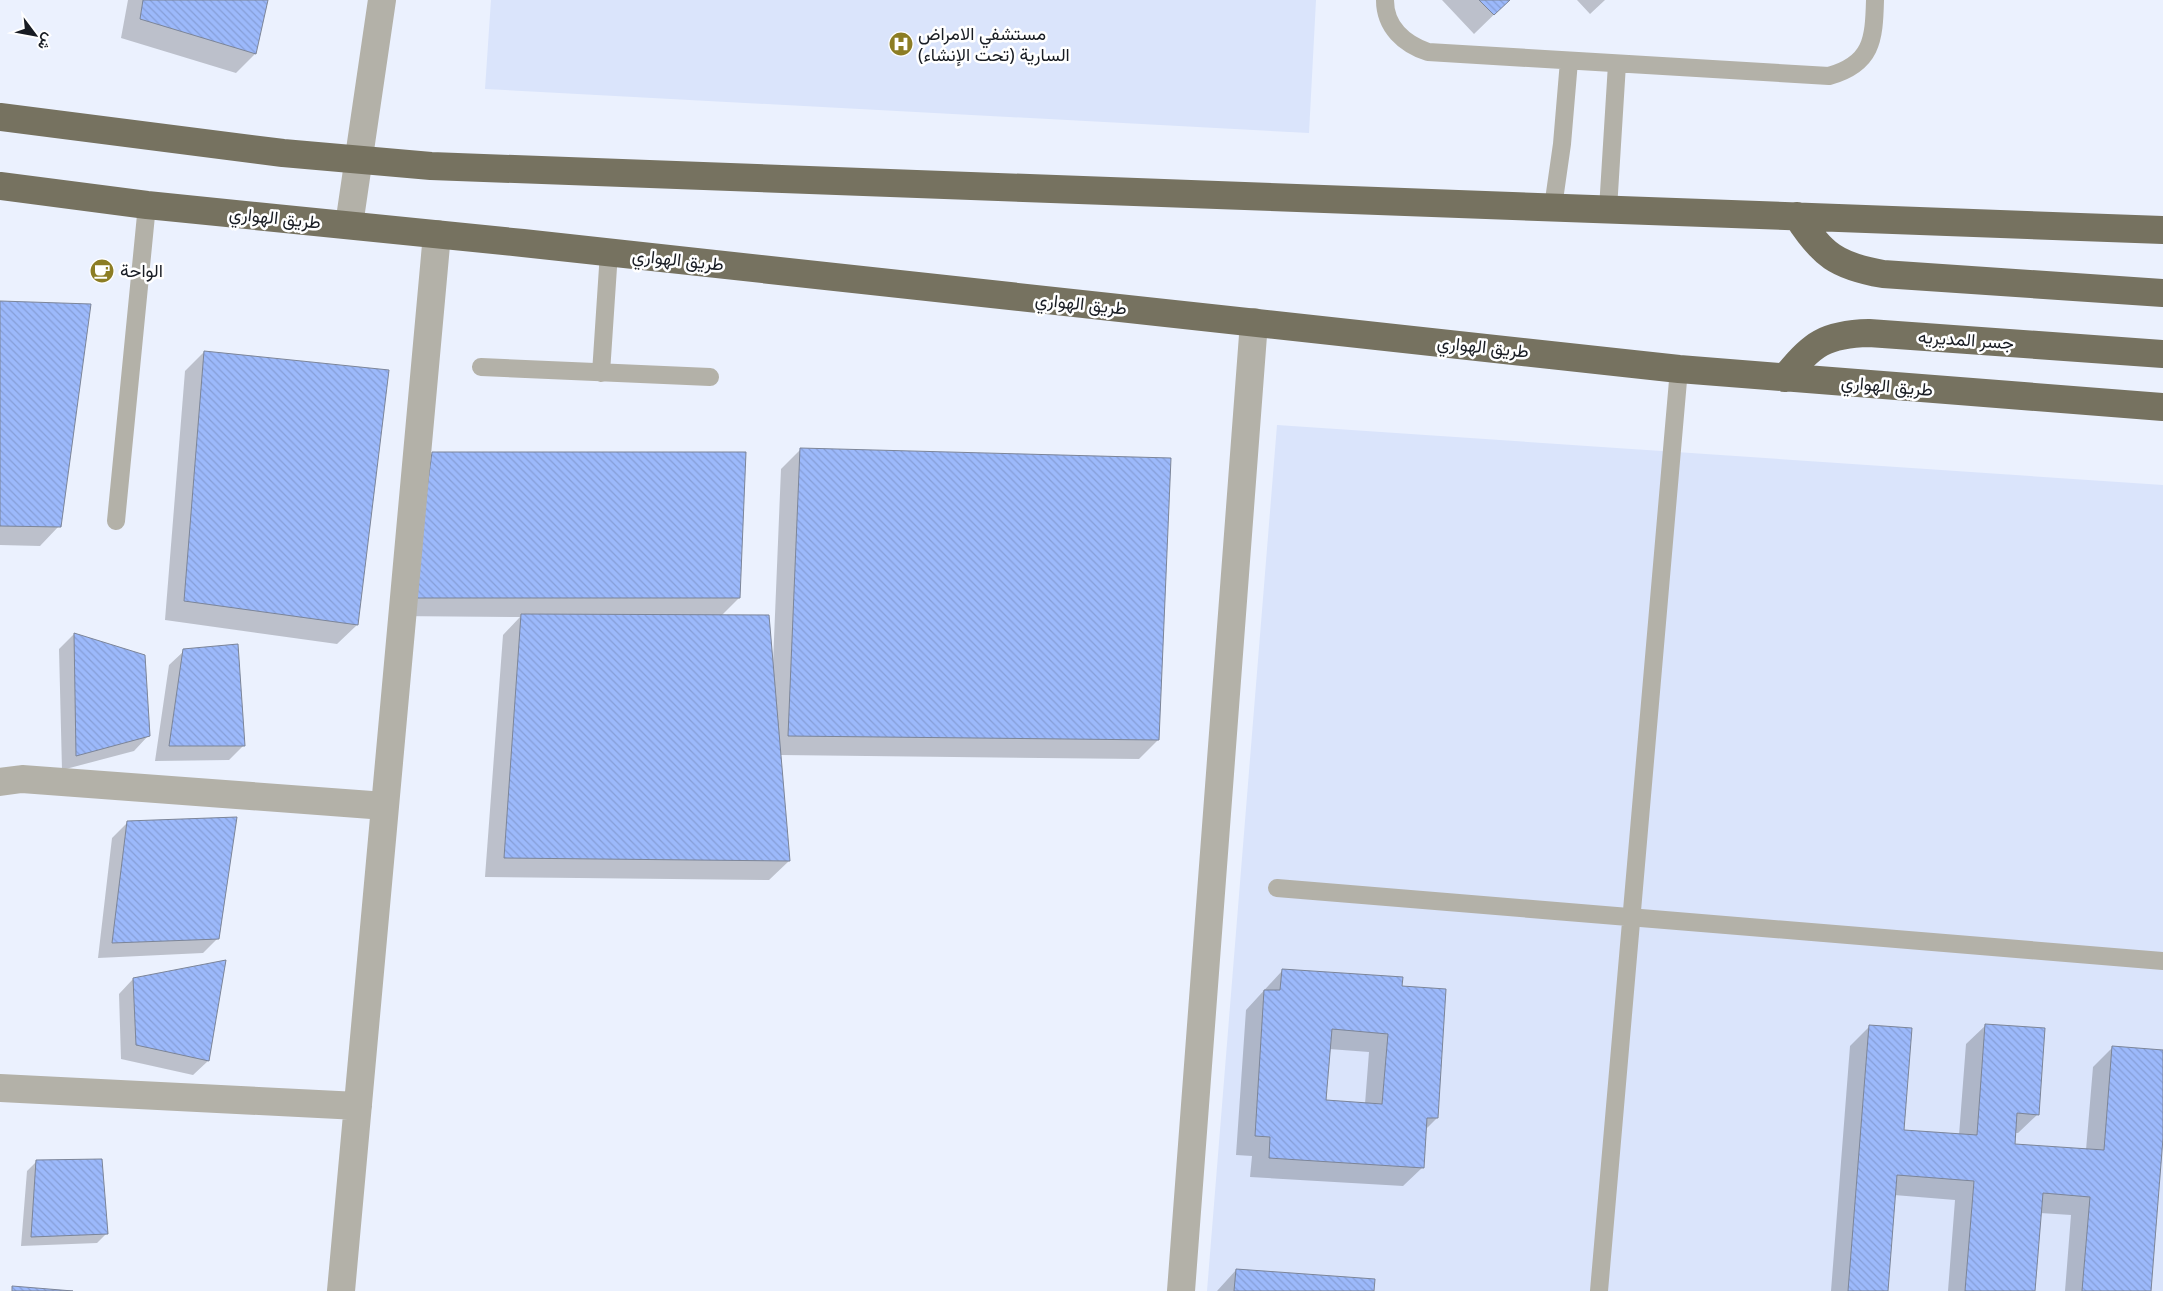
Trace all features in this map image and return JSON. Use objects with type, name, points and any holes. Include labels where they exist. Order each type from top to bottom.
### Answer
[{"type":"highway","points":[[0,117],[359,160],[501,169],[2163,230]]},
{"type":"highway","name":"طريق الهواري","points":[[0,186],[147,205],[609,252],[1680,369],[2163,407]]},
{"type":"highway","points":[[1797,216],[1812,240],[1831,257],[1856,270],[1883,274],[2163,293]]},
{"type":"highway","name":"جسر المديريه","points":[[1785,378],[1801,357],[1820,342],[1846,333],[1869,333],[2163,354]]},
{"type":"street","points":[[349,225],[382,0]]},
{"type":"street","points":[[341,1291],[437,234]]},
{"type":"street","points":[[1181,1291],[1254,322]]},
{"type":"street","points":[[0,782],[22,779],[385,806]]},
{"type":"street","points":[[0,1088],[358,1106]]},
{"type":"lane","points":[[1385,0],[1388,17],[1394,29],[1403,40],[1415,48],[1428,52],[1829,76],[1845,72],[1859,62],[1869,48],[1874,31],[1875,0]]},
{"type":"lane","points":[[1553,207],[1562,144],[1569,61]]},
{"type":"lane","points":[[1608,209],[1617,64]]},
{"type":"lane","points":[[116,521],[147,205]]},
{"type":"lane","points":[[602,373],[609,252]]},
{"type":"lane","points":[[480,366],[710,377]]},
{"type":"lane","points":[[1599,1291],[1680,369]]},
{"type":"lane","points":[[1277,888],[2163,961]]},
{"type":"shaded area","name":"مستشفي الامراض السارية (تحت الإنشاء)","points":[[491,0],[1316,0],[1309,133],[485,89]]},
{"type":"shaded area","points":[[1277,425],[2163,485],[2163,1291],[1207,1291]]},
{"type":"building","points":[[143,0],[268,0],[256,54],[140,19]]},
{"type":"building","points":[[1479,0],[1510,0],[1494,15]]},
{"type":"building","points":[[0,301],[91,304],[61,527],[0,526]]},
{"type":"building","points":[[204,351],[389,370],[358,625],[184,601]]},
{"type":"building","points":[[800,448],[1171,458],[1159,740],[788,736]]},
{"type":"building","points":[[432,452],[746,452],[740,598],[412,598]]},
{"type":"building","points":[[521,614],[769,615],[790,861],[504,858]]},
{"type":"building","points":[[74,633],[145,655],[150,736],[76,756]]},
{"type":"building","points":[[238,644],[245,746],[169,746],[183,649]]},
{"type":"building","points":[[237,817],[219,939],[112,943],[127,821]]},
{"type":"building","points":[[226,960],[209,1061],[136,1045],[133,978]]},
{"type":"building","points":[[1282,969],[1403,977],[1402,986],[1446,989],[1438,1118],[1427,1118],[1424,1168],[1269,1158],[1270,1137],[1255,1136],[1264,990],[1280,990]],"holes":[[[1332,1029],[1388,1034],[1382,1104],[1326,1100]]]},
{"type":"building","points":[[1985,1024],[2045,1028],[2039,1115],[2017,1113],[2015,1144],[2104,1150],[2112,1046],[2163,1050],[2163,1138],[2151,1291],[2082,1291],[2090,1197],[2043,1193],[2035,1291],[1965,1291],[1974,1181],[1897,1175],[1888,1291],[1848,1291],[1869,1025],[1912,1028],[1904,1130],[1977,1135]]},
{"type":"building","points":[[102,1159],[108,1234],[31,1237],[36,1160]]},
{"type":"building","points":[[1236,1269],[1375,1279],[1374,1291],[1234,1291]]},
{"type":"building","points":[[12,1286],[73,1291],[12,1291]]},
{"type":"place","name":"مستشفي الامراض السارية (تحت الإنشاء)","points":[[901,44]]},
{"type":"place","name":"الواحة","points":[[102,271]]}]
